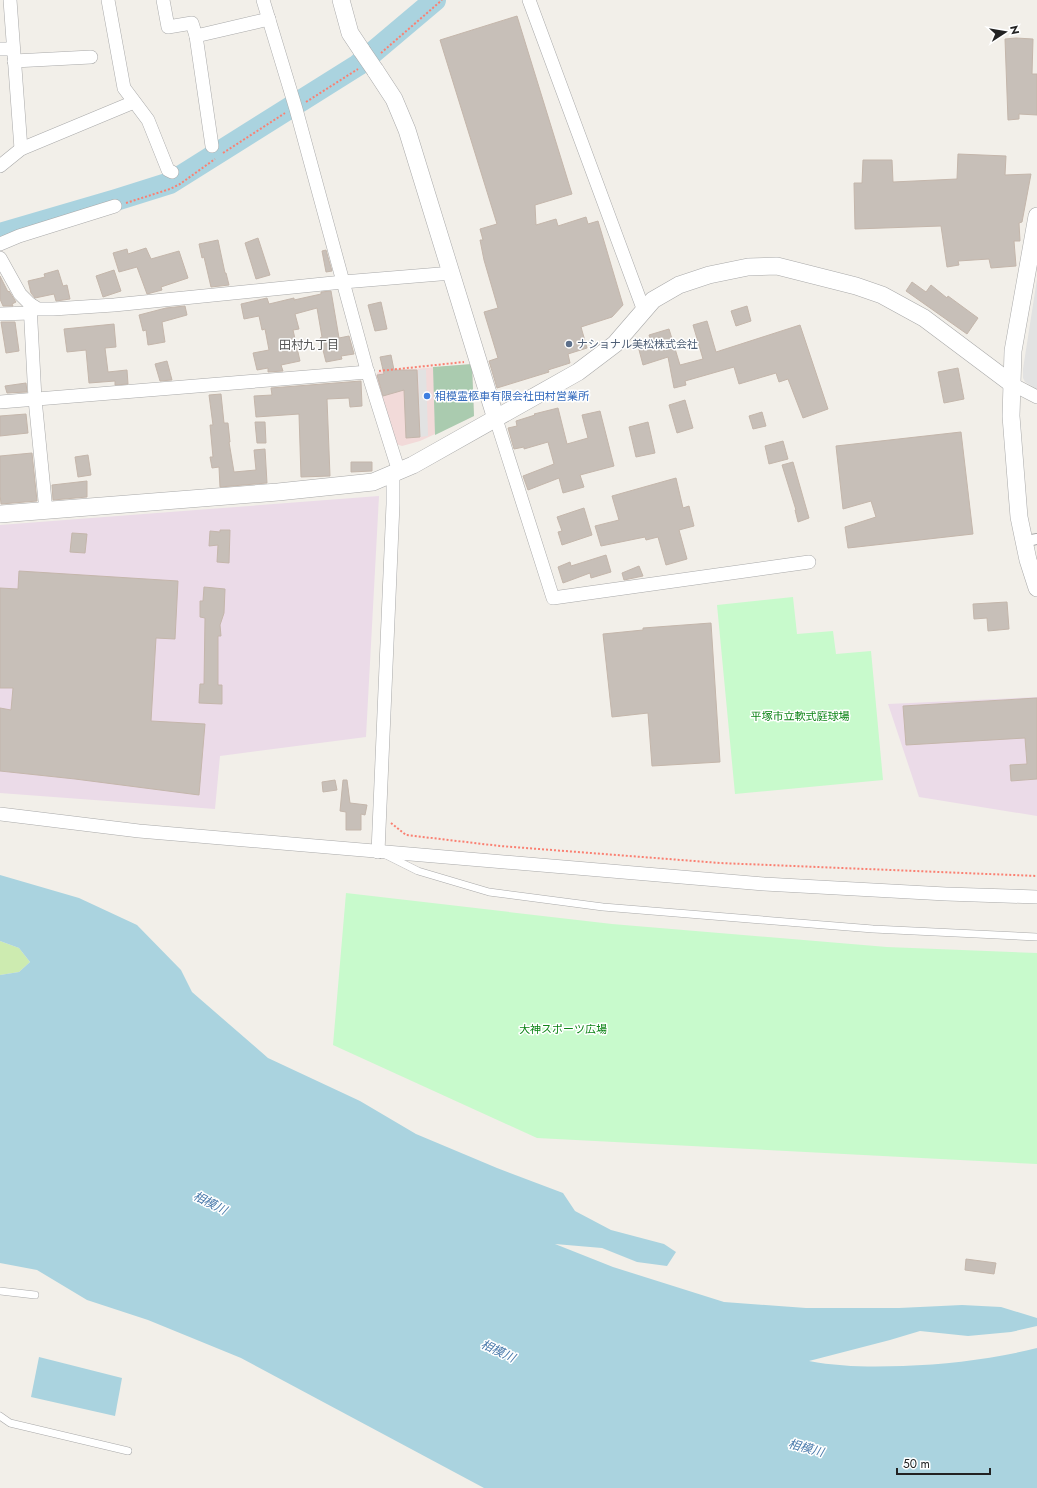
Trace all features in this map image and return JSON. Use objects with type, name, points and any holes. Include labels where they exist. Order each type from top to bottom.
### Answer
[{"type":"street","points":[[10,0],[9,53],[21,149]]},
{"type":"street","points":[[108,0],[124,88],[148,120],[168,170],[172,172]]},
{"type":"street","points":[[163,0],[168,27],[192,23],[196,36],[212,146]]},
{"type":"street","points":[[263,0],[294,104],[396,473],[393,504],[378,852]]},
{"type":"street","points":[[341,0],[350,33],[394,99],[407,130],[553,598],[808,562]]},
{"type":"street","points":[[529,0],[644,311]]},
{"type":"street","points":[[196,36],[269,19]]},
{"type":"street","points":[[9,53],[91,57]]},
{"type":"street","points":[[0,166],[21,149],[134,102]]},
{"type":"street","points":[[0,244],[19,236],[115,206]]},
{"type":"street","points":[[1037,216],[1034,252],[1013,351],[1012,384],[1012,431],[1019,517],[1028,560],[1037,588]]},
{"type":"street","points":[[0,258],[20,294],[30,308],[35,399],[46,511]]},
{"type":"street","points":[[0,514],[286,492],[373,482],[396,473],[496,419],[578,372],[615,344],[654,300],[679,285],[748,267],[777,266],[829,279],[882,295],[924,318],[1012,384],[1036,398]]},
{"type":"street","points":[[0,314],[30,308],[53,309],[114,305],[343,282],[452,273]]},
{"type":"street","points":[[0,402],[368,372]]},
{"type":"street","points":[[0,814],[139,831],[764,884],[946,894],[1037,896]]},
{"type":"lane","points":[[378,852],[418,871],[496,893],[603,906],[865,928],[1037,937]]},
{"type":"lane","points":[[0,1291],[35,1295]]},
{"type":"lane","points":[[0,1416],[10,1423],[128,1451]]},
{"type":"path","points":[[368,372],[479,361]]},
{"type":"path","points":[[379,814],[406,835],[500,846],[720,863],[1037,876]]},
{"type":"shaded area","points":[[1037,279],[1037,389],[1025,382],[1023,378],[1023,369]]},
{"type":"shaded area","name":"相模霊柩車有限会社田村営業所","points":[[472,364],[474,416],[420,441],[402,446],[396,444],[376,376],[378,372]]},
{"type":"shaded area","points":[[426,369],[428,436],[420,437],[418,370]]},
{"type":"shaded area","points":[[379,496],[366,737],[220,756],[215,809],[0,793],[0,525]]},
{"type":"shaded area","points":[[1037,697],[1037,816],[919,797],[888,704]]},
{"type":"green space","points":[[472,364],[474,416],[435,435],[433,367]]},
{"type":"green space","name":"平塚市立軟式庭球場","points":[[793,597],[797,634],[833,631],[836,654],[871,651],[883,780],[735,794],[717,605]]},
{"type":"green space","name":"大神スポーツ広場","points":[[346,893],[612,924],[887,947],[1037,953],[1037,1164],[537,1138],[333,1045]]},
{"type":"green space","points":[[0,941],[19,948],[30,962],[19,972],[0,975]]},
{"type":"water","name":"相模川","points":[[0,875],[79,898],[137,925],[181,970],[192,992],[268,1058],[360,1101],[416,1134],[497,1168],[563,1193],[575,1211],[611,1230],[664,1244],[676,1252],[667,1266],[637,1262],[602,1248],[555,1244],[613,1267],[724,1302],[806,1308],[899,1308],[962,1305],[1001,1307],[1037,1318],[1037,1326],[1011,1332],[968,1336],[920,1331],[809,1361],[856,1366],[920,1365],[987,1358],[1037,1348],[1037,1488],[484,1488],[241,1358],[148,1320],[87,1300],[37,1270],[0,1263],[0,975],[19,972],[30,962],[19,948],[0,941]]},
{"type":"water","points":[[39,1357],[122,1378],[115,1416],[31,1397]]},
{"type":"building","points":[[517,16],[572,194],[535,205],[536,225],[556,219],[558,226],[586,217],[588,224],[598,221],[623,305],[612,317],[581,327],[587,348],[568,354],[570,363],[548,370],[549,372],[497,388],[489,361],[498,358],[484,312],[498,308],[484,260],[480,240],[483,240],[480,229],[497,224],[440,40]]},
{"type":"building","points":[[1005,39],[1033,39],[1032,74],[1037,74],[1037,115],[1019,114],[1019,119],[1008,120]]},
{"type":"building","points":[[958,154],[1006,156],[1005,175],[1031,174],[1022,222],[1019,223],[1020,241],[1014,241],[1016,266],[991,268],[989,259],[958,261],[959,265],[947,267],[941,226],[855,229],[854,183],[862,183],[863,160],[892,160],[893,182],[957,179]]},
{"type":"building","points":[[258,238],[270,275],[256,279],[245,243]]},
{"type":"building","points":[[218,240],[229,285],[211,287],[204,257],[202,258],[199,244]]},
{"type":"building","points":[[146,248],[151,259],[179,251],[188,278],[161,287],[162,290],[147,294],[137,267],[119,272],[113,253],[127,249],[128,254]]},
{"type":"building","points":[[326,250],[332,271],[326,272],[322,251]]},
{"type":"building","points":[[58,270],[63,286],[67,285],[70,299],[56,301],[54,294],[35,298],[31,293],[28,281],[45,277],[44,274]]},
{"type":"building","points":[[114,270],[121,291],[103,297],[96,276]]},
{"type":"building","points":[[0,276],[8,292],[9,291],[16,302],[12,304],[13,306],[3,306],[0,299]]},
{"type":"building","points":[[912,282],[926,292],[931,285],[947,298],[948,296],[978,318],[967,334],[906,291]]},
{"type":"building","points":[[331,291],[339,338],[349,336],[354,354],[341,356],[342,359],[326,362],[320,338],[322,337],[317,308],[295,314],[299,329],[293,330],[300,361],[281,365],[283,371],[268,372],[268,368],[257,370],[253,353],[269,350],[265,329],[262,330],[259,316],[244,319],[241,304],[267,298],[269,304],[294,298],[294,300],[321,294],[321,292]]},
{"type":"building","points":[[381,302],[387,329],[375,331],[368,305]]},
{"type":"building","points":[[185,306],[187,315],[162,322],[165,342],[148,345],[146,330],[143,331],[139,315],[166,308]]},
{"type":"building","points":[[747,306],[751,321],[736,326],[731,311]]},
{"type":"building","points":[[707,321],[716,352],[800,325],[828,409],[803,418],[788,379],[779,382],[776,373],[739,384],[734,367],[685,381],[686,385],[674,388],[668,357],[643,365],[638,346],[651,342],[649,335],[669,329],[680,365],[703,359],[693,325]]},
{"type":"building","points":[[1,322],[15,322],[19,351],[6,353]]},
{"type":"building","points":[[114,324],[116,347],[105,348],[108,372],[127,370],[128,384],[115,385],[115,381],[89,383],[86,350],[67,352],[64,329]]},
{"type":"building","points":[[391,355],[394,370],[417,370],[420,437],[406,438],[404,390],[383,396],[377,375],[384,374],[380,357]]},
{"type":"building","points":[[167,361],[172,380],[160,381],[155,364]]},
{"type":"building","points":[[958,368],[964,399],[944,403],[938,372]]},
{"type":"building","points":[[361,381],[362,406],[350,407],[349,398],[327,399],[330,476],[301,477],[299,414],[256,417],[254,396],[272,395],[271,388]]},
{"type":"building","points":[[26,383],[27,392],[7,393],[5,386]]},
{"type":"building","points":[[221,394],[224,423],[228,423],[229,442],[234,472],[256,470],[254,450],[265,449],[267,483],[220,487],[219,467],[212,468],[210,457],[213,457],[210,425],[213,425],[209,395]]},
{"type":"building","points":[[685,400],[693,428],[677,433],[669,405]]},
{"type":"building","points":[[558,408],[567,444],[588,438],[582,415],[600,411],[614,466],[580,475],[584,487],[563,493],[559,478],[528,490],[523,476],[554,464],[548,442],[524,449],[524,447],[514,449],[508,428],[517,426],[516,421],[535,415],[534,414]]},
{"type":"building","points":[[762,412],[766,426],[753,429],[749,416]]},
{"type":"building","points":[[26,414],[28,433],[0,436],[0,416]]},
{"type":"building","points":[[255,422],[265,422],[266,443],[257,443]]},
{"type":"building","points":[[648,422],[655,453],[636,457],[629,427]]},
{"type":"building","points":[[961,432],[973,534],[848,548],[845,527],[876,517],[871,501],[843,509],[836,446]]},
{"type":"building","points":[[783,441],[788,459],[769,464],[765,446]]},
{"type":"building","points":[[32,453],[37,501],[1,504],[0,456]]},
{"type":"building","points":[[88,455],[91,475],[78,477],[75,457]]},
{"type":"building","points":[[351,462],[372,462],[372,471],[351,472]]},
{"type":"building","points":[[793,462],[809,518],[798,522],[796,510],[782,465]]},
{"type":"building","points":[[676,478],[683,508],[689,506],[694,526],[679,530],[687,559],[666,565],[658,537],[646,540],[645,537],[601,546],[595,526],[619,520],[612,496]]},
{"type":"building","points":[[87,481],[87,497],[53,500],[52,485]]},
{"type":"building","points":[[584,508],[592,535],[562,545],[558,532],[562,531],[557,517]]},
{"type":"building","points":[[220,530],[230,530],[229,563],[217,562],[218,545],[209,546],[210,531],[220,532]]},
{"type":"building","points":[[72,533],[87,534],[85,553],[70,552]]},
{"type":"building","points":[[606,555],[611,572],[591,578],[590,573],[563,583],[558,567],[570,562],[571,566]]},
{"type":"building","points":[[639,566],[643,576],[624,580],[622,573]]},
{"type":"building","points":[[19,571],[178,581],[175,639],[156,638],[151,721],[205,724],[199,795],[0,771],[0,708],[11,710],[13,688],[0,688],[0,588],[18,589]]},
{"type":"building","points":[[204,587],[225,589],[224,613],[220,625],[221,636],[218,636],[218,685],[222,685],[222,704],[199,703],[200,684],[204,684],[205,618],[200,617],[200,601],[203,601]]},
{"type":"building","points":[[1007,602],[1009,629],[988,631],[987,618],[974,619],[973,604]]},
{"type":"building","points":[[711,623],[720,762],[652,766],[648,713],[612,717],[603,634],[643,630],[643,628]]},
{"type":"building","points":[[1037,698],[1037,779],[1011,781],[1010,765],[1027,764],[1025,738],[906,745],[903,706]]},
{"type":"building","points":[[335,780],[337,790],[323,792],[322,782]]},
{"type":"building","points":[[343,780],[347,780],[350,803],[367,805],[365,815],[361,814],[361,830],[346,830],[346,812],[340,811]]},
{"type":"building","points":[[966,1259],[996,1263],[994,1274],[965,1270]]},
{"type":"waterway","points":[[0,234],[170,183],[358,65],[435,0]]},
{"type":"place","name":"ナショナル美松株式会社","points":[[569,344]]},
{"type":"place","name":"相模霊柩車有限会社田村営業所","points":[[427,396]]},
{"type":"district","name":"田村九丁目","points":[[309,345]]}]
